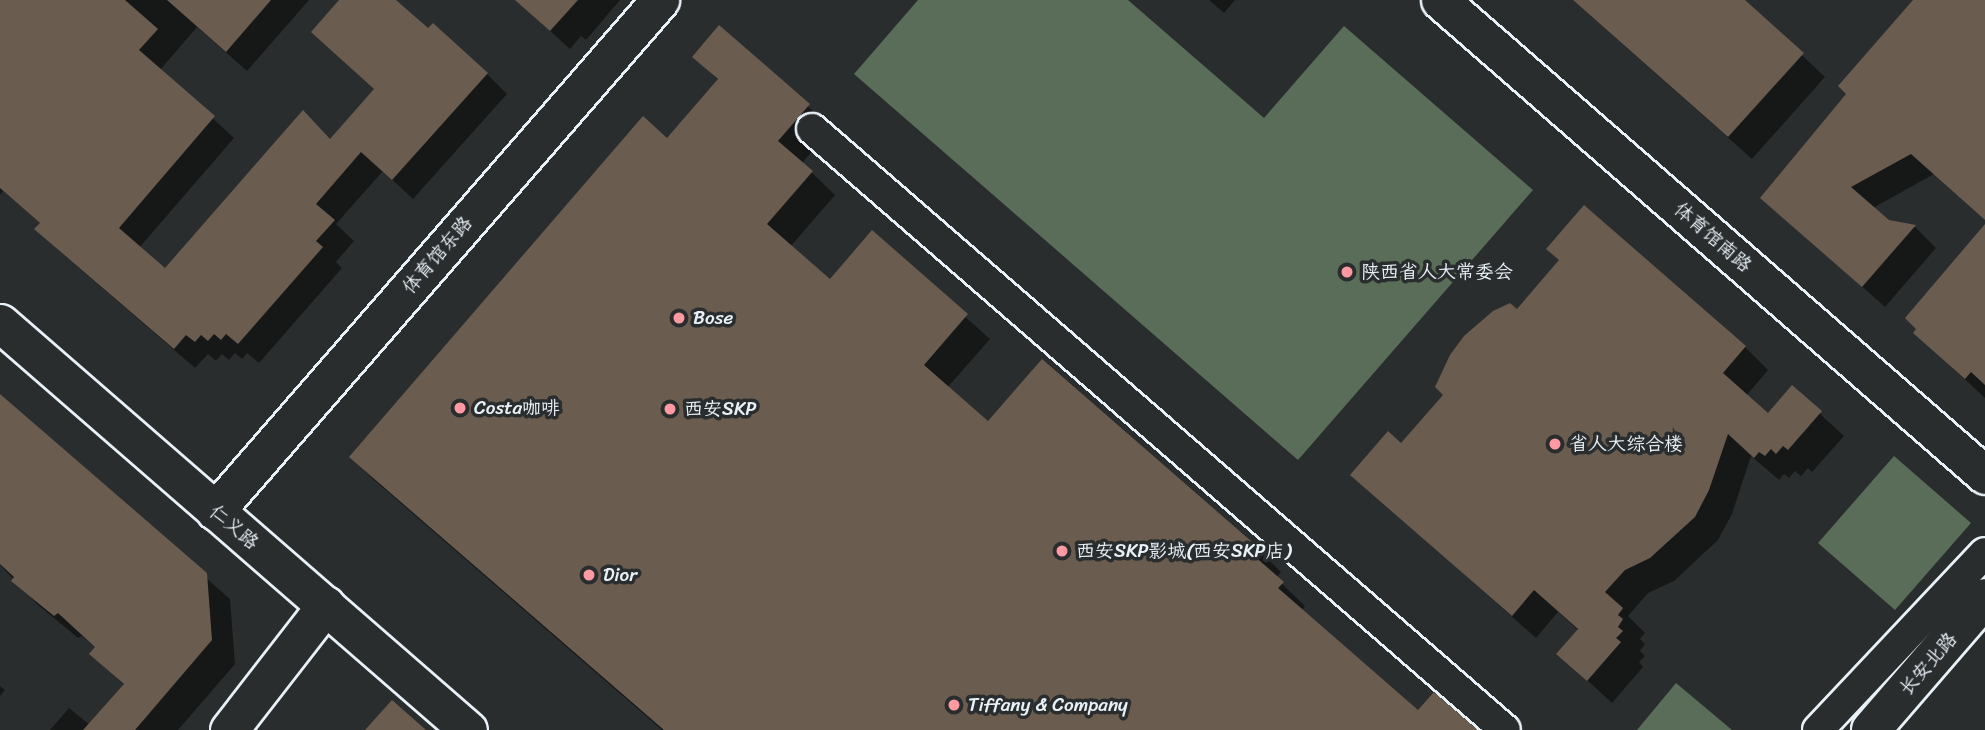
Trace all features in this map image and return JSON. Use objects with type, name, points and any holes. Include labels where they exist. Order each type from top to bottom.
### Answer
[{"type":"main road","name":"长安北路","points":[[1871,730],[1985,598]]},
{"type":"street","name":"体育馆东路","points":[[215,511],[660,0]]},
{"type":"street","name":"体育馆南路","points":[[1440,0],[1985,475]]},
{"type":"street","points":[[812,129],[1505,730]]},
{"type":"street","name":"仁义路","points":[[0,323],[468,730]]},
{"type":"street","points":[[1818,730],[1985,553]]},
{"type":"street","points":[[229,730],[326,605]]},
{"type":"green space","points":[[918,0],[1128,0],[1264,118],[1344,26],[1533,190],[1298,460],[854,74]]},
{"type":"green space","points":[[1894,456],[1971,523],[1895,610],[1818,543]]},
{"type":"green space","points":[[1676,683],[1732,730],[1637,730]]},
{"type":"building","points":[[0,0],[125,0],[158,29],[139,50],[215,116],[119,228],[165,268],[303,110],[330,139],[374,89],[311,32],[339,0],[396,0],[428,28],[433,23],[488,73],[392,180],[361,152],[316,204],[335,220],[316,241],[323,247],[238,344],[226,334],[221,340],[214,334],[208,341],[201,335],[195,342],[186,335],[174,349],[34,229],[40,223],[0,188]]},
{"type":"building","points":[[167,0],[271,0],[226,52]]},
{"type":"building","points":[[515,0],[578,0],[550,31]]},
{"type":"building","points":[[1573,0],[1745,0],[1804,53],[1728,137]]},
{"type":"building","points":[[1913,0],[1985,0],[1985,220],[1911,154],[1851,187],[1889,220],[1916,225],[1862,287],[1760,198],[1846,94],[1838,86]]},
{"type":"building","name":"西安SKP","points":[[719,25],[810,104],[778,141],[813,171],[767,224],[830,279],[872,230],[968,314],[924,365],[988,421],[1042,359],[1259,548],[1253,555],[1284,582],[1278,588],[1418,710],[1434,692],[1478,730],[664,730],[349,457],[643,116],[667,138],[718,79],[692,57]]},
{"type":"building","name":"省人大综合楼","points":[[1584,205],[1746,346],[1723,373],[1768,413],[1792,385],[1822,411],[1788,450],[1783,446],[1776,454],[1771,449],[1765,456],[1759,452],[1754,458],[1728,434],[1709,490],[1695,517],[1650,558],[1625,570],[1605,592],[1623,608],[1618,615],[1623,619],[1618,627],[1623,631],[1616,638],[1621,642],[1587,681],[1556,654],[1578,629],[1534,590],[1512,616],[1350,475],[1388,431],[1401,443],[1443,395],[1435,387],[1450,355],[1464,336],[1493,311],[1510,303],[1517,309],[1559,260],[1546,249]]},
{"type":"building","points":[[1985,224],[1985,385],[1971,372],[1965,379],[1913,333],[1916,329],[1905,318]]},
{"type":"building","points":[[0,394],[207,573],[212,640],[135,730],[83,730],[124,684],[89,654],[95,647],[58,613],[54,616],[11,581],[14,577],[0,564]]},
{"type":"building","points":[[392,700],[426,730],[365,730]]},
{"type":"place","name":"陕西省人大常委会","points":[[1347,272]]},
{"type":"place","name":"Bose","points":[[679,318]]},
{"type":"place","name":"Costa咖啡","points":[[460,408]]},
{"type":"place","name":"西安SKP","points":[[670,409]]},
{"type":"place","name":"省人大综合楼","points":[[1555,444]]},
{"type":"place","name":"西安SKP影城(西安SKP店)","points":[[1062,551]]},
{"type":"place","name":"Dior","points":[[589,575]]},
{"type":"place","name":"Tiffany & Company","points":[[954,705]]}]
